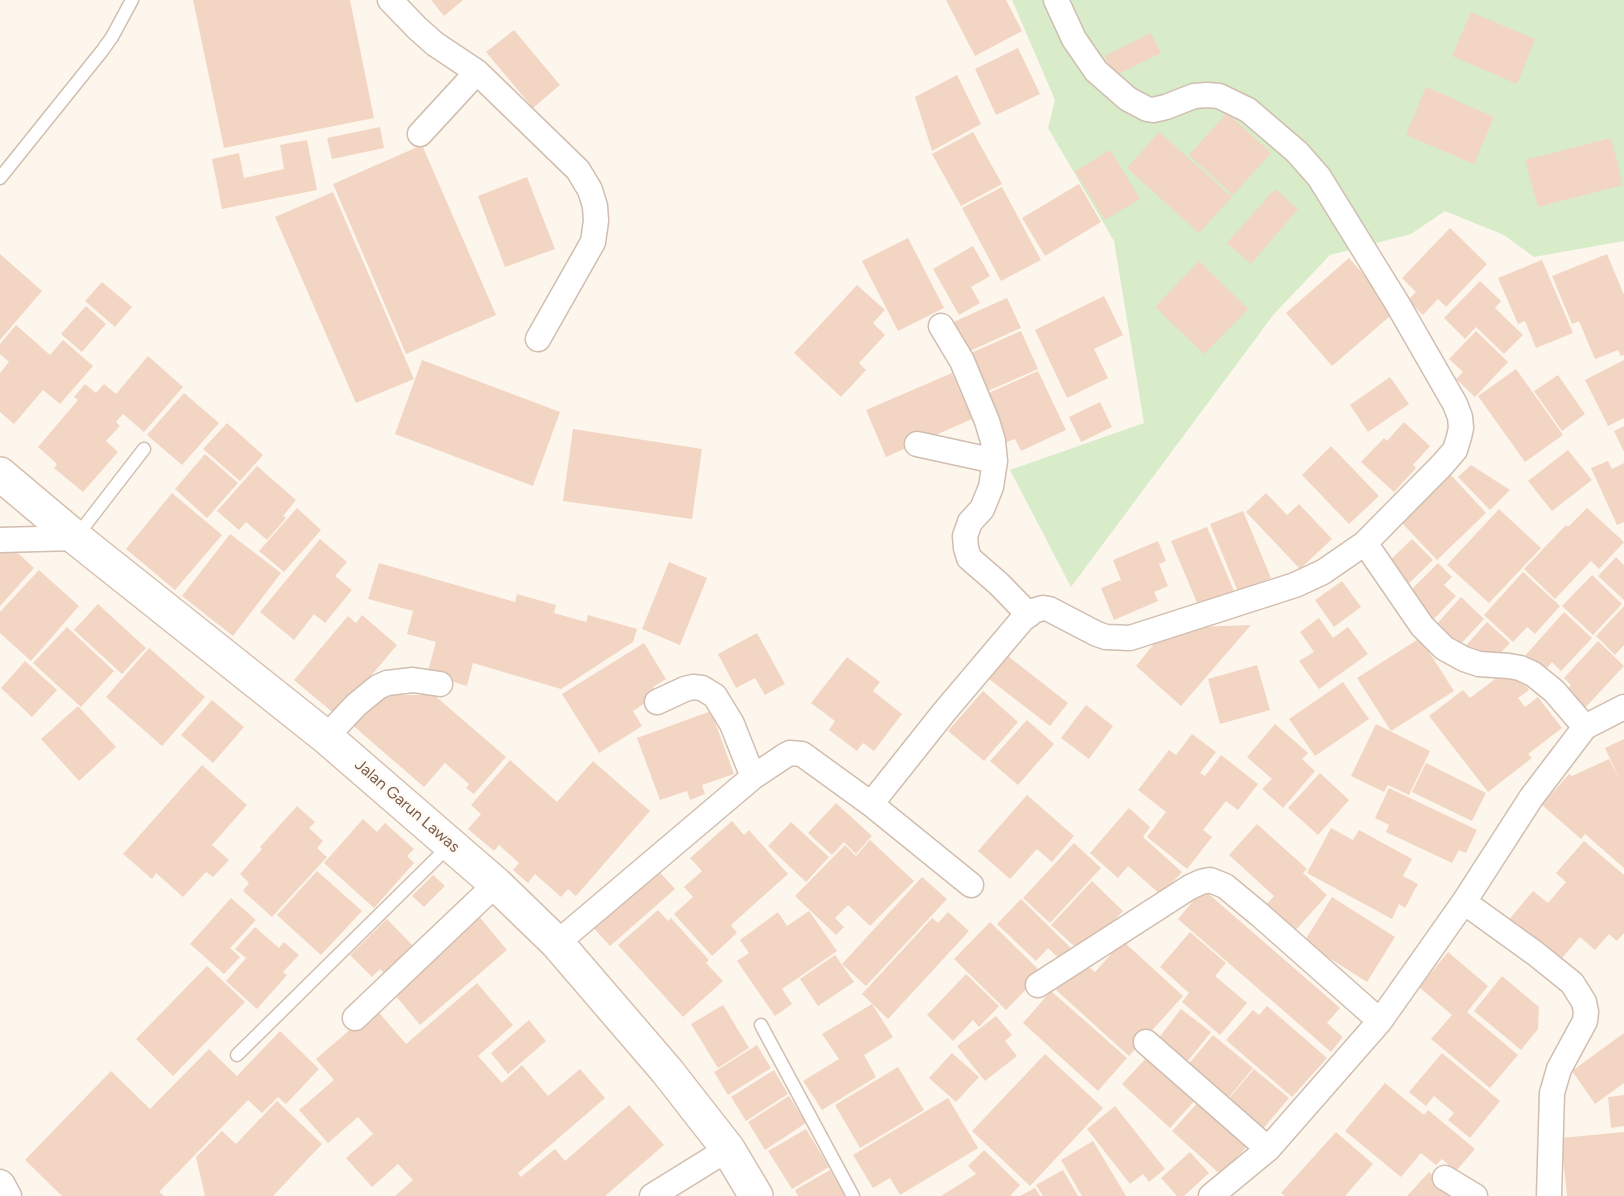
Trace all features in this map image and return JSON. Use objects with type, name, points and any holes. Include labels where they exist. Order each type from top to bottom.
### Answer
[{"type":"main road","name":"Jalan Garun Lawas","points":[[0,474],[76,538],[326,737],[496,884],[557,943],[667,1071],[728,1149],[756,1196]]},
{"type":"street","points":[[390,0],[435,44],[477,72],[578,170],[590,190],[595,206],[596,221],[593,242],[538,339]]},
{"type":"street","points":[[871,804],[1022,620],[1038,609],[1049,609],[1097,634],[1112,638],[1130,638],[1295,585],[1323,572],[1365,543],[1443,464],[1455,450],[1459,437],[1460,417],[1455,404],[1397,303],[1319,177],[1297,153],[1248,110],[1219,96],[1208,94],[1194,96],[1153,110],[1128,99],[1095,71],[1074,39],[1056,0]]},
{"type":"street","points":[[420,134],[477,72]]},
{"type":"street","points":[[942,326],[962,361],[993,441],[995,461],[991,487],[982,509],[970,522],[966,536],[969,558],[999,584],[1029,615]]},
{"type":"street","points":[[917,444],[995,461]]},
{"type":"street","points":[[0,540],[76,538]]},
{"type":"street","points":[[1365,543],[1422,626],[1443,648],[1479,664],[1520,668],[1533,674],[1554,691],[1585,727]]},
{"type":"street","points":[[326,737],[356,705],[378,687],[387,683],[413,680],[440,684]]},
{"type":"street","points":[[657,702],[693,687],[702,688],[715,696],[732,724],[753,777]]},
{"type":"street","points":[[1211,1196],[1268,1149],[1380,1021],[1464,902],[1531,798],[1585,727],[1624,707]]},
{"type":"street","points":[[557,943],[753,777],[786,755],[796,753],[802,754],[871,804],[971,885]]},
{"type":"street","points":[[1038,985],[1190,887],[1210,880],[1225,886],[1260,915],[1380,1021]]},
{"type":"street","points":[[355,1018],[496,884]]},
{"type":"street","points":[[1464,902],[1572,983],[1584,1002],[1585,1022],[1559,1069],[1552,1093],[1549,1196]]},
{"type":"street","points":[[1146,1042],[1268,1149]]},
{"type":"street","points":[[652,1196],[728,1149]]},
{"type":"street","points":[[1445,1178],[1475,1196]]},
{"type":"street","points":[[0,1182],[3,1183],[9,1196]]},
{"type":"lane","points":[[0,178],[102,51],[132,0]]},
{"type":"lane","points":[[76,538],[144,449]]},
{"type":"lane","points":[[237,1055],[451,844]]},
{"type":"lane","points":[[761,1024],[853,1196]]},
{"type":"green space","points":[[1012,0],[1624,0],[1624,241],[1534,257],[1504,235],[1445,211],[1411,234],[1330,255],[1274,314],[1071,587],[1010,470],[1144,423],[1114,241],[1048,128],[1055,100]]},
{"type":"building","points":[[193,0],[350,0],[374,118],[224,148]]},
{"type":"building","points":[[431,0],[463,0],[444,16]]},
{"type":"building","points":[[946,0],[1006,0],[1022,31],[975,56]]},
{"type":"building","points":[[1471,12],[1535,39],[1517,84],[1452,56]]},
{"type":"building","points":[[514,30],[560,85],[533,108],[486,52]]},
{"type":"building","points":[[1151,33],[1161,53],[1114,76],[1104,56]]},
{"type":"building","points":[[1018,48],[1040,94],[996,115],[975,69]]},
{"type":"building","points":[[957,75],[981,124],[932,151],[915,97]]},
{"type":"building","points":[[1426,87],[1494,117],[1474,164],[1406,135]]},
{"type":"building","points":[[1227,113],[1271,153],[1233,195],[1189,155]]},
{"type":"building","points":[[380,127],[384,148],[332,159],[327,138]]},
{"type":"building","points":[[973,132],[1002,184],[961,206],[932,154]]},
{"type":"building","points":[[1159,132],[1232,197],[1199,233],[1127,168]]},
{"type":"building","points":[[1611,138],[1623,185],[1538,207],[1525,160]]},
{"type":"building","points":[[307,140],[317,190],[222,209],[212,159],[239,153],[244,178],[284,169],[280,145]]},
{"type":"building","points":[[422,145],[496,315],[406,354],[333,184]]},
{"type":"building","points":[[1110,150],[1140,199],[1105,220],[1075,171]]},
{"type":"building","points":[[527,177],[555,249],[505,267],[478,196]]},
{"type":"building","points":[[1079,184],[1101,222],[1045,256],[1022,218]]},
{"type":"building","points":[[1002,187],[1041,260],[1001,281],[962,208]]},
{"type":"building","points":[[1275,189],[1298,209],[1251,264],[1227,243]]},
{"type":"building","points":[[333,192],[414,379],[356,403],[275,217]]},
{"type":"building","points":[[1450,228],[1487,264],[1446,307],[1438,299],[1423,315],[1408,300],[1416,292],[1402,278]]},
{"type":"building","points":[[908,238],[944,308],[898,331],[862,261]]},
{"type":"building","points":[[973,246],[990,276],[971,287],[980,303],[959,315],[933,269]]},
{"type":"building","points":[[0,254],[42,291],[0,340]]},
{"type":"building","points":[[1607,254],[1624,295],[1624,355],[1621,356],[1618,350],[1595,359],[1579,321],[1572,324],[1552,276]]},
{"type":"building","points":[[1349,258],[1396,311],[1332,366],[1286,313]]},
{"type":"building","points":[[1542,260],[1573,333],[1536,348],[1525,321],[1518,324],[1498,278]]},
{"type":"building","points":[[1199,261],[1248,309],[1204,354],[1155,307]]},
{"type":"building","points":[[1480,281],[1501,301],[1495,308],[1523,335],[1504,354],[1476,327],[1465,339],[1444,318]]},
{"type":"building","points":[[102,282],[132,307],[115,327],[85,301]]},
{"type":"building","points":[[857,285],[885,310],[873,323],[885,335],[859,363],[866,370],[841,397],[794,353]]},
{"type":"building","points":[[1104,296],[1123,335],[1094,349],[1108,378],[1067,398],[1035,330]]},
{"type":"building","points":[[1007,298],[1021,328],[963,354],[949,324]]},
{"type":"building","points":[[86,306],[106,324],[82,352],[61,334]]},
{"type":"building","points":[[16,325],[50,355],[63,340],[93,366],[60,404],[43,390],[14,424],[0,412],[0,373],[9,362],[0,354],[0,344]]},
{"type":"building","points":[[1021,331],[1038,369],[981,394],[964,356]]},
{"type":"building","points":[[1476,331],[1508,362],[1475,397],[1456,379],[1463,372],[1449,359]]},
{"type":"building","points":[[148,356],[183,387],[144,432],[123,414],[116,422],[120,426],[106,441],[118,452],[83,492],[54,468],[57,464],[38,447],[78,400],[74,397],[85,384],[96,393],[104,384],[116,394]]},
{"type":"building","points":[[422,360],[560,412],[533,486],[395,434]]},
{"type":"building","points":[[1624,360],[1624,418],[1608,426],[1585,380]]},
{"type":"building","points":[[1516,369],[1563,435],[1525,462],[1478,396]]},
{"type":"building","points":[[1038,371],[1066,430],[1021,451],[1015,439],[1004,443],[982,396]]},
{"type":"building","points":[[952,373],[972,419],[886,457],[866,410]]},
{"type":"building","points":[[1558,375],[1585,414],[1562,431],[1534,391]]},
{"type":"building","points":[[1390,377],[1409,404],[1368,432],[1350,405]]},
{"type":"building","points":[[184,393],[219,423],[182,465],[147,435]]},
{"type":"building","points":[[1100,402],[1112,427],[1081,442],[1069,417]]},
{"type":"building","points":[[1404,422],[1430,446],[1413,465],[1416,468],[1394,492],[1361,462],[1384,438],[1387,441]]},
{"type":"building","points":[[227,423],[263,455],[240,481],[203,449]]},
{"type":"building","points":[[1624,426],[1624,452],[1614,431]]},
{"type":"building","points":[[573,429],[702,449],[692,519],[563,501]]},
{"type":"building","points":[[1331,446],[1379,496],[1349,524],[1302,475]]},
{"type":"building","points":[[1568,450],[1592,480],[1552,511],[1528,481]]},
{"type":"building","points":[[205,454],[238,483],[207,518],[175,489]]},
{"type":"building","points":[[1608,461],[1612,469],[1624,463],[1624,522],[1617,525],[1591,468]]},
{"type":"building","points":[[1471,465],[1510,490],[1490,510],[1458,477]]},
{"type":"building","points":[[257,466],[296,500],[283,516],[286,518],[267,540],[246,522],[239,530],[217,511]]},
{"type":"building","points":[[1450,474],[1486,513],[1437,560],[1401,522]]},
{"type":"building","points":[[172,493],[222,535],[175,590],[126,549]]},
{"type":"building","points":[[1266,493],[1287,515],[1299,504],[1332,539],[1300,569],[1246,512]]},
{"type":"building","points":[[297,508],[321,530],[284,572],[259,551]]},
{"type":"building","points":[[1587,508],[1624,542],[1599,569],[1591,561],[1555,599],[1524,569],[1566,525],[1568,527]]},
{"type":"building","points":[[1499,509],[1541,548],[1489,603],[1447,565]]},
{"type":"building","points":[[1243,511],[1271,578],[1238,592],[1210,524]]},
{"type":"building","points":[[1207,527],[1234,591],[1198,605],[1171,541]]},
{"type":"building","points":[[230,534],[281,573],[233,636],[182,596]]},
{"type":"building","points":[[320,539],[347,562],[335,576],[352,590],[325,623],[314,614],[294,640],[260,612]]},
{"type":"building","points":[[1412,539],[1433,560],[1404,588],[1383,567]]},
{"type":"building","points":[[1158,541],[1166,561],[1159,564],[1168,586],[1154,592],[1158,601],[1114,620],[1101,588],[1121,580],[1113,560]]},
{"type":"building","points":[[6,542],[34,568],[0,606],[0,548]]},
{"type":"building","points":[[1616,557],[1624,565],[1624,600],[1598,576]]},
{"type":"building","points":[[669,562],[707,578],[680,645],[642,629]]},
{"type":"building","points":[[379,563],[515,602],[517,594],[556,605],[554,613],[586,622],[588,615],[637,629],[633,642],[561,689],[473,663],[467,686],[427,674],[436,642],[407,634],[413,611],[368,599]]},
{"type":"building","points":[[1438,563],[1452,577],[1444,585],[1456,596],[1433,620],[1407,594]]},
{"type":"building","points":[[39,570],[79,606],[31,661],[0,633],[0,612]]},
{"type":"building","points":[[1523,572],[1560,606],[1535,634],[1527,627],[1513,642],[1484,615]]},
{"type":"building","points":[[1592,575],[1622,604],[1593,635],[1562,606]]},
{"type":"building","points":[[1342,581],[1361,607],[1334,627],[1315,600]]},
{"type":"building","points":[[1461,597],[1484,619],[1456,649],[1433,628]]},
{"type":"building","points":[[98,604],[146,648],[122,674],[74,630]]},
{"type":"building","points":[[1624,606],[1624,645],[1615,655],[1596,636]]},
{"type":"building","points":[[1564,612],[1592,638],[1561,671],[1552,662],[1541,675],[1523,658]]},
{"type":"building","points":[[362,615],[397,645],[337,716],[294,680],[348,616],[356,623]]},
{"type":"building","points":[[1319,618],[1333,638],[1348,627],[1368,654],[1319,689],[1299,661],[1314,652],[1300,632]]},
{"type":"building","points":[[1487,622],[1510,643],[1497,657],[1461,651]]},
{"type":"building","points":[[1251,625],[1181,706],[1136,666],[1167,628]]},
{"type":"building","points":[[67,627],[114,671],[81,707],[33,663]]},
{"type":"building","points":[[757,633],[785,684],[765,695],[755,678],[736,688],[718,654]]},
{"type":"building","points":[[1420,638],[1454,691],[1391,731],[1357,678]]},
{"type":"building","points":[[1598,641],[1624,666],[1584,709],[1565,692],[1571,685],[1564,678]]},
{"type":"building","points":[[644,643],[666,679],[653,687],[657,695],[633,711],[642,726],[599,753],[562,694]]},
{"type":"building","points":[[149,648],[205,697],[162,746],[106,697]]},
{"type":"building","points":[[1004,653],[1068,703],[1050,726],[985,676]]},
{"type":"building","points":[[847,657],[880,682],[873,691],[902,714],[874,751],[863,743],[857,751],[829,730],[835,721],[811,703]]},
{"type":"building","points":[[25,661],[57,690],[32,717],[1,688]]},
{"type":"building","points":[[1257,665],[1270,710],[1220,724],[1208,679]]},
{"type":"building","points":[[1511,667],[1529,690],[1518,698],[1525,707],[1538,697],[1562,728],[1528,754],[1532,758],[1488,792],[1429,716],[1463,690],[1470,698]]},
{"type":"building","points":[[1343,682],[1369,719],[1315,756],[1289,719]]},
{"type":"building","points":[[983,691],[1018,722],[984,761],[948,731]]},
{"type":"building","points":[[374,695],[434,695],[506,757],[474,794],[466,788],[469,784],[445,763],[424,787],[350,723]]},
{"type":"building","points":[[212,700],[244,727],[213,763],[181,735]]},
{"type":"building","points":[[1086,705],[1113,726],[1089,759],[1061,738]]},
{"type":"building","points":[[78,706],[116,747],[79,781],[41,739]]},
{"type":"building","points":[[711,711],[734,774],[702,785],[705,794],[690,800],[687,791],[660,800],[637,738]]},
{"type":"building","points":[[1027,720],[1054,744],[1018,785],[990,761]]},
{"type":"building","points":[[1275,724],[1308,753],[1302,759],[1315,771],[1283,808],[1262,789],[1272,779],[1247,757]]},
{"type":"building","points":[[1376,724],[1430,751],[1409,795],[1388,785],[1384,792],[1351,776]]},
{"type":"building","points":[[1192,734],[1216,752],[1200,773],[1205,776],[1221,755],[1258,784],[1238,810],[1226,801],[1203,830],[1212,837],[1187,869],[1147,837],[1166,812],[1138,790],[1169,750],[1176,755]]},
{"type":"building","points":[[1624,739],[1624,868],[1585,834],[1581,839],[1542,805],[1569,774],[1572,776],[1609,759],[1621,783],[1605,748]]},
{"type":"building","points":[[510,760],[557,802],[593,761],[650,811],[576,896],[568,889],[561,897],[535,874],[528,883],[513,870],[519,863],[499,845],[494,851],[468,829],[481,814],[471,805]]},
{"type":"building","points":[[1426,763],[1486,793],[1472,821],[1412,792]]},
{"type":"building","points":[[202,765],[247,805],[212,845],[229,860],[213,877],[206,872],[183,897],[156,873],[152,879],[123,854]]},
{"type":"building","points":[[1320,773],[1349,800],[1318,835],[1288,808]]},
{"type":"building","points":[[1389,788],[1477,830],[1466,853],[1459,850],[1452,863],[1386,832],[1389,825],[1375,818]]},
{"type":"building","points":[[1027,795],[1074,836],[1052,862],[1037,849],[1010,879],[978,851]]},
{"type":"building","points":[[836,803],[872,836],[856,854],[844,842],[832,855],[808,833]]},
{"type":"building","points":[[297,806],[315,822],[309,828],[323,841],[317,848],[327,857],[272,917],[243,891],[249,883],[240,874],[262,849],[260,847]]},
{"type":"building","points":[[1129,808],[1150,827],[1143,837],[1182,872],[1161,895],[1128,866],[1118,878],[1090,853]]},
{"type":"building","points":[[363,819],[377,832],[385,823],[414,849],[407,856],[414,863],[374,908],[324,863]]},
{"type":"building","points":[[732,821],[744,835],[749,830],[788,874],[731,925],[737,933],[712,956],[674,914],[693,897],[684,887],[702,871],[690,858]]},
{"type":"building","points":[[791,822],[829,857],[806,882],[768,846]]},
{"type":"building","points":[[1257,824],[1307,869],[1303,873],[1327,895],[1294,932],[1265,906],[1274,896],[1229,855]]},
{"type":"building","points":[[1331,828],[1353,840],[1359,830],[1412,859],[1403,876],[1418,884],[1405,908],[1399,904],[1392,919],[1307,873]]},
{"type":"building","points":[[870,840],[914,881],[870,926],[848,905],[835,918],[844,927],[836,935],[795,896],[845,845],[856,856]]},
{"type":"building","points":[[1584,841],[1624,875],[1624,933],[1617,941],[1609,934],[1595,950],[1580,937],[1557,964],[1507,922],[1533,891],[1548,903],[1566,882],[1556,873]]},
{"type":"building","points":[[1074,843],[1101,868],[1050,923],[1023,898]]},
{"type":"building","points":[[654,866],[675,889],[610,946],[590,924]]},
{"type":"building","points":[[317,871],[362,911],[321,955],[277,915]]},
{"type":"building","points":[[433,875],[445,886],[424,907],[412,896]]},
{"type":"building","points":[[922,877],[947,899],[866,986],[842,964]]},
{"type":"building","points":[[1092,881],[1123,911],[1083,954],[1051,925]]},
{"type":"building","points":[[1203,889],[1340,1008],[1327,1023],[1343,1037],[1331,1052],[1178,919]]},
{"type":"building","points":[[1332,897],[1395,937],[1367,982],[1304,942]]},
{"type":"building","points":[[231,898],[256,920],[230,948],[240,957],[224,974],[190,944]]},
{"type":"building","points":[[1021,899],[1076,953],[1065,964],[1048,948],[1036,961],[997,924]]},
{"type":"building","points":[[658,910],[668,921],[671,918],[709,960],[706,963],[723,981],[683,1017],[618,945]]},
{"type":"building","points":[[809,911],[837,951],[782,989],[792,1004],[775,1016],[737,961],[749,953],[740,940],[778,912],[787,926]]},
{"type":"building","points":[[948,912],[969,931],[888,1019],[862,994],[932,918],[938,923]]},
{"type":"building","points":[[477,914],[507,950],[420,1025],[390,989]]},
{"type":"building","points":[[387,919],[420,953],[385,974],[380,969],[372,977],[350,955]]},
{"type":"building","points":[[990,922],[1042,973],[1006,1010],[954,959]]},
{"type":"building","points":[[255,927],[279,948],[284,942],[299,955],[283,972],[287,975],[257,1009],[226,981],[246,958],[235,949]]},
{"type":"building","points":[[1190,932],[1226,963],[1215,976],[1247,1003],[1220,1035],[1182,1002],[1189,993],[1160,967]]},
{"type":"building","points":[[1123,941],[1183,996],[1129,1056],[1056,990],[1082,961],[1095,972]]},
{"type":"building","points":[[1448,952],[1488,986],[1467,1012],[1518,1055],[1490,1088],[1431,1039],[1452,1015],[1419,987]]},
{"type":"building","points":[[835,955],[854,982],[818,1006],[800,979]]},
{"type":"building","points":[[207,966],[245,1002],[173,1076],[136,1039]]},
{"type":"building","points":[[966,974],[999,1006],[979,1027],[973,1020],[953,1041],[927,1015]]},
{"type":"building","points":[[1502,976],[1539,1007],[1538,1029],[1521,1050],[1474,1011]]},
{"type":"building","points":[[477,983],[513,1025],[478,1056],[502,1083],[522,1065],[548,1096],[580,1069],[605,1098],[518,1173],[521,1177],[555,1149],[565,1161],[629,1105],[664,1145],[605,1196],[395,1196],[413,1180],[398,1164],[372,1187],[346,1158],[373,1134],[358,1117],[328,1143],[299,1110],[334,1080],[316,1059],[375,1008],[406,1044]]},
{"type":"building","points":[[1051,991],[1127,1058],[1098,1091],[1023,1023]]},
{"type":"building","points":[[872,1004],[893,1037],[864,1055],[876,1077],[822,1110],[803,1081],[839,1059],[822,1034]]},
{"type":"building","points":[[723,1005],[749,1048],[718,1068],[691,1024]]},
{"type":"building","points":[[1267,1006],[1327,1058],[1292,1097],[1226,1040],[1253,1010],[1259,1015]]},
{"type":"building","points":[[1181,1009],[1211,1032],[1184,1066],[1155,1043]]},
{"type":"building","points":[[996,1016],[1012,1035],[1005,1041],[1017,1056],[985,1081],[957,1046]]},
{"type":"building","points":[[529,1020],[546,1041],[508,1074],[491,1053]]},
{"type":"building","points":[[280,1031],[319,1069],[286,1104],[278,1097],[262,1113],[248,1100],[159,1192],[164,1196],[62,1196],[25,1160],[111,1071],[150,1109],[209,1049],[237,1076]]},
{"type":"building","points":[[1624,1033],[1624,1083],[1595,1104],[1572,1071]]},
{"type":"building","points":[[1213,1035],[1253,1068],[1226,1101],[1186,1067]]},
{"type":"building","points":[[757,1045],[771,1068],[728,1095],[714,1072]]},
{"type":"building","points":[[952,1053],[979,1077],[956,1102],[929,1078]]},
{"type":"building","points":[[1151,1053],[1198,1097],[1170,1128],[1122,1084]]},
{"type":"building","points":[[1442,1053],[1500,1101],[1470,1138],[1448,1120],[1454,1113],[1434,1096],[1426,1106],[1409,1092]]},
{"type":"building","points":[[1045,1054],[1103,1108],[1030,1186],[972,1131]]},
{"type":"building","points":[[898,1067],[924,1110],[860,1148],[835,1105]]},
{"type":"building","points":[[1254,1069],[1289,1098],[1262,1130],[1227,1101]]},
{"type":"building","points":[[774,1070],[788,1094],[746,1121],[731,1097]]},
{"type":"building","points":[[1385,1083],[1424,1115],[1428,1110],[1475,1149],[1456,1171],[1442,1159],[1436,1165],[1421,1153],[1401,1177],[1345,1131]]},
{"type":"building","points":[[1624,1095],[1624,1126],[1611,1128],[1608,1097]]},
{"type":"building","points":[[789,1096],[806,1123],[765,1150],[748,1122]]},
{"type":"building","points":[[948,1098],[978,1148],[900,1195],[890,1178],[873,1188],[853,1155]]},
{"type":"building","points":[[1202,1098],[1251,1142],[1221,1175],[1172,1131]]},
{"type":"building","points":[[277,1101],[322,1144],[273,1196],[205,1196],[196,1157],[222,1131],[236,1144]]},
{"type":"building","points":[[1115,1106],[1165,1169],[1149,1182],[1143,1174],[1130,1184],[1087,1129]]},
{"type":"building","points":[[806,1129],[829,1167],[792,1189],[768,1151]]},
{"type":"building","points":[[1336,1132],[1373,1164],[1345,1196],[1285,1196],[1281,1193]]},
{"type":"building","points":[[1624,1132],[1624,1196],[1567,1196],[1561,1138]]},
{"type":"building","points":[[1093,1141],[1126,1196],[1082,1196],[1061,1160]]},
{"type":"building","points":[[984,1150],[1020,1185],[1010,1196],[941,1196],[976,1174],[968,1166]]},
{"type":"building","points":[[1190,1152],[1209,1173],[1184,1196],[1177,1196],[1161,1178]]},
{"type":"building","points":[[830,1170],[845,1196],[798,1196],[795,1190]]},
{"type":"building","points":[[1063,1170],[1078,1196],[1043,1196],[1036,1185]]},
{"type":"building","points":[[1429,1172],[1457,1196],[1407,1196]]},
{"type":"building","points":[[1035,1188],[1040,1196],[1020,1196]]}]
